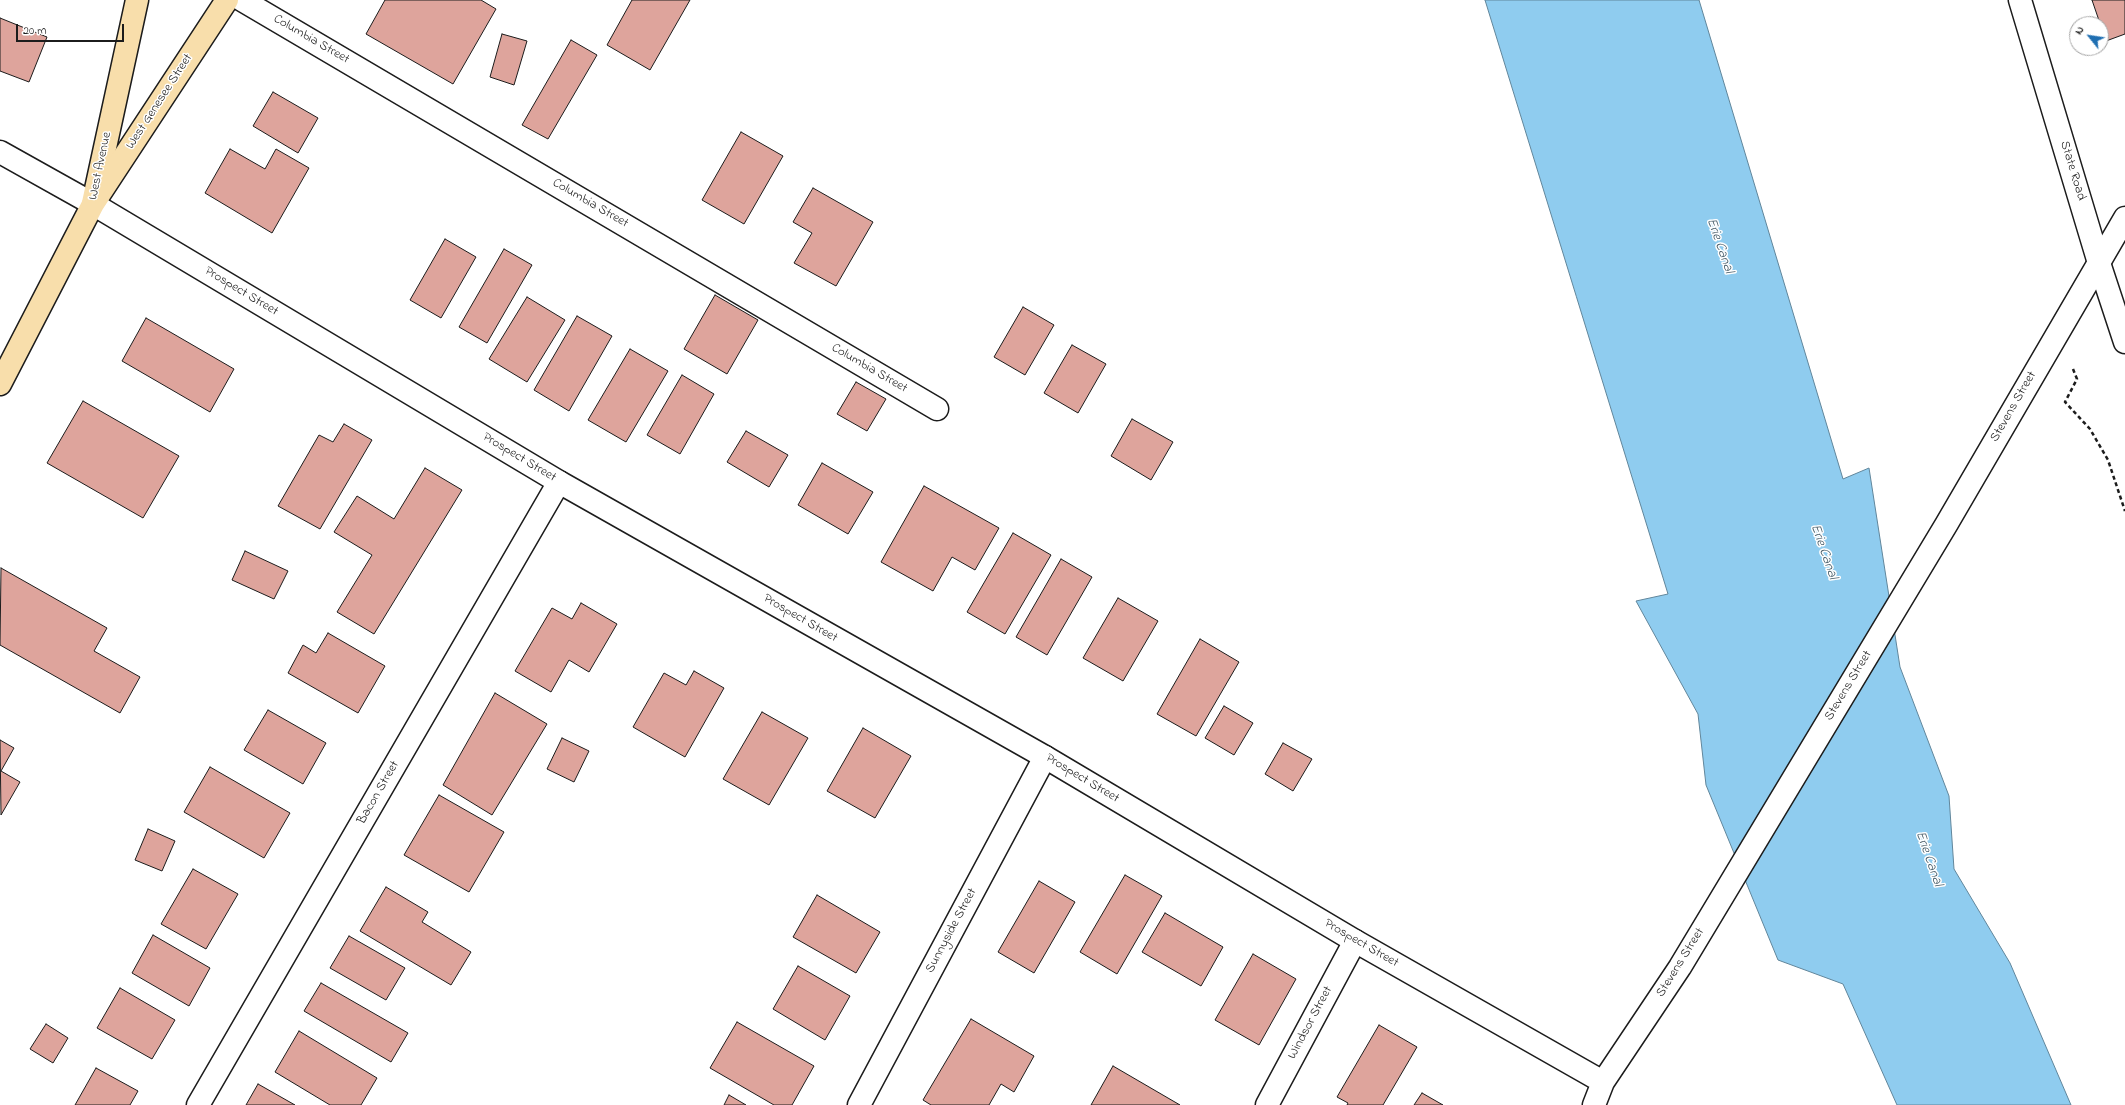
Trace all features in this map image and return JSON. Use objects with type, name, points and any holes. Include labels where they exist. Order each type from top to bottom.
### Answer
[{"type":"main road","name":"West Avenue","points":[[0,384],[93,204],[137,0]]},
{"type":"main road","name":"West Genesee Street","points":[[93,204],[227,0]]},
{"type":"street","name":"Columbia Street","points":[[242,0],[937,409]]},
{"type":"street","name":"State Road","points":[[2020,0],[2099,263],[2125,342]]},
{"type":"street","name":"Prospect Street","points":[[0,152],[93,204],[560,482],[1045,757],[1355,941],[1602,1082]]},
{"type":"street","name":"Stevens Street","points":[[1594,1105],[1602,1082],[1680,967],[1946,525],[2125,218]]},
{"type":"street","name":"Bacon Street","points":[[198,1105],[560,482]]},
{"type":"street","name":"Sunnyside Street","points":[[859,1105],[1045,757]]},
{"type":"street","name":"Windsor Street","points":[[1266,1105],[1355,941]]},
{"type":"path","points":[[2060,328],[2076,379],[2065,402],[2090,429],[2108,460],[2125,511]]},
{"type":"water","name":"Erie Canal","points":[[1485,0],[1699,0],[1843,479],[1869,468],[1900,667],[1949,796],[1954,869],[2010,963],[2071,1105],[1897,1105],[1843,984],[1778,960],[1706,785],[1698,714],[1636,601],[1668,594]]},
{"type":"building","points":[[385,0],[481,0],[496,9],[453,84],[366,34]]},
{"type":"building","points":[[632,0],[690,0],[650,70],[607,45]]},
{"type":"building","points":[[2092,0],[2125,0],[2125,34],[2109,40],[2109,16],[2097,16]]},
{"type":"building","points":[[0,18],[47,37],[29,82],[0,71]]},
{"type":"building","points":[[502,34],[527,41],[514,85],[490,77]]},
{"type":"building","points":[[571,40],[597,55],[548,139],[522,125]]},
{"type":"building","points":[[273,92],[318,118],[298,153],[253,126]]},
{"type":"building","points":[[741,132],[783,156],[744,224],[702,200]]},
{"type":"building","points":[[230,149],[265,169],[276,149],[309,168],[272,233],[205,193]]},
{"type":"building","points":[[813,188],[873,222],[836,286],[794,263],[812,233],[793,222]]},
{"type":"building","points":[[445,239],[476,257],[441,318],[410,300]]},
{"type":"building","points":[[504,249],[532,265],[487,343],[459,327]]},
{"type":"building","points":[[715,295],[758,320],[727,374],[684,349]]},
{"type":"building","points":[[527,297],[565,320],[527,382],[489,359]]},
{"type":"building","points":[[1023,307],[1054,325],[1025,375],[994,357]]},
{"type":"building","points":[[577,316],[612,336],[569,411],[534,390]]},
{"type":"building","points":[[146,318],[234,369],[210,412],[122,361]]},
{"type":"building","points":[[1072,345],[1106,364],[1078,413],[1044,393]]},
{"type":"building","points":[[630,349],[668,371],[626,442],[588,420]]},
{"type":"building","points":[[682,375],[714,394],[680,454],[647,435]]},
{"type":"building","points":[[856,382],[886,399],[867,431],[837,414]]},
{"type":"building","points":[[83,401],[179,456],[143,518],[47,463]]},
{"type":"building","points":[[1132,419],[1173,442],[1151,480],[1111,456]]},
{"type":"building","points":[[344,424],[372,440],[320,529],[278,506],[319,435],[333,442]]},
{"type":"building","points":[[746,431],[788,455],[769,487],[727,462]]},
{"type":"building","points":[[822,463],[873,492],[848,534],[798,505]]},
{"type":"building","points":[[425,468],[462,490],[374,634],[337,612],[372,555],[334,532],[357,496],[394,519]]},
{"type":"building","points":[[924,486],[999,528],[975,570],[952,557],[933,591],[881,562]]},
{"type":"building","points":[[1013,533],[1051,555],[1005,634],[967,612]]},
{"type":"building","points":[[245,551],[288,571],[274,599],[232,580]]},
{"type":"building","points":[[1061,559],[1092,577],[1047,655],[1016,637]]},
{"type":"building","points":[[1,568],[107,628],[94,651],[140,677],[120,713],[0,645]]},
{"type":"building","points":[[1118,598],[1158,621],[1123,681],[1083,658]]},
{"type":"building","points":[[581,603],[617,624],[589,672],[569,660],[551,692],[515,671],[552,608],[572,619]]},
{"type":"building","points":[[328,633],[385,666],[358,713],[288,673],[303,645],[316,653]]},
{"type":"building","points":[[1200,639],[1239,662],[1196,736],[1157,714]]},
{"type":"building","points":[[694,671],[724,688],[685,757],[633,727],[664,673],[686,685]]},
{"type":"building","points":[[495,693],[547,724],[492,815],[443,785]]},
{"type":"building","points":[[1224,706],[1253,723],[1234,755],[1205,738]]},
{"type":"building","points":[[268,710],[326,743],[303,784],[244,750]]},
{"type":"building","points":[[762,712],[808,738],[769,805],[723,779]]},
{"type":"building","points":[[863,728],[911,756],[875,818],[827,791]]},
{"type":"building","points":[[562,738],[589,751],[574,782],[547,769]]},
{"type":"building","points":[[0,740],[14,748],[1,771],[20,782],[1,815]]},
{"type":"building","points":[[1283,743],[1312,759],[1293,791],[1265,774]]},
{"type":"building","points":[[210,767],[290,813],[264,858],[184,812]]},
{"type":"building","points":[[439,795],[504,832],[469,892],[404,855]]},
{"type":"building","points":[[148,829],[175,841],[162,871],[135,860]]},
{"type":"building","points":[[193,869],[238,894],[206,949],[161,924]]},
{"type":"building","points":[[1125,875],[1162,896],[1117,974],[1080,952]]},
{"type":"building","points":[[1039,881],[1075,902],[1034,973],[998,952]]},
{"type":"building","points":[[386,887],[428,912],[422,922],[471,952],[451,985],[360,931]]},
{"type":"building","points":[[817,895],[880,932],[856,973],[793,937]]},
{"type":"building","points":[[1165,913],[1223,947],[1201,986],[1142,952]]},
{"type":"building","points":[[153,935],[210,968],[189,1006],[132,973]]},
{"type":"building","points":[[349,936],[405,968],[386,1000],[330,968]]},
{"type":"building","points":[[1253,954],[1296,979],[1259,1045],[1215,1020]]},
{"type":"building","points":[[798,966],[850,996],[825,1040],[773,1009]]},
{"type":"building","points":[[321,983],[408,1033],[391,1062],[304,1011]]},
{"type":"building","points":[[120,988],[175,1020],[152,1059],[97,1028]]},
{"type":"building","points":[[971,1019],[1034,1056],[1014,1092],[1001,1084],[989,1105],[931,1105],[923,1100]]},
{"type":"building","points":[[737,1022],[814,1066],[792,1105],[774,1105],[710,1068]]},
{"type":"building","points":[[46,1024],[68,1038],[53,1063],[30,1049]]},
{"type":"building","points":[[1379,1025],[1417,1047],[1383,1105],[1347,1105],[1348,1103],[1337,1097]]},
{"type":"building","points":[[299,1031],[377,1078],[361,1105],[330,1105],[275,1072]]},
{"type":"building","points":[[1113,1066],[1180,1105],[1091,1105]]},
{"type":"building","points":[[96,1068],[138,1091],[130,1105],[75,1105]]},
{"type":"building","points":[[258,1084],[295,1105],[246,1105]]},
{"type":"building","points":[[1422,1093],[1443,1105],[1414,1105]]},
{"type":"building","points":[[729,1095],[746,1105],[724,1105]]}]
